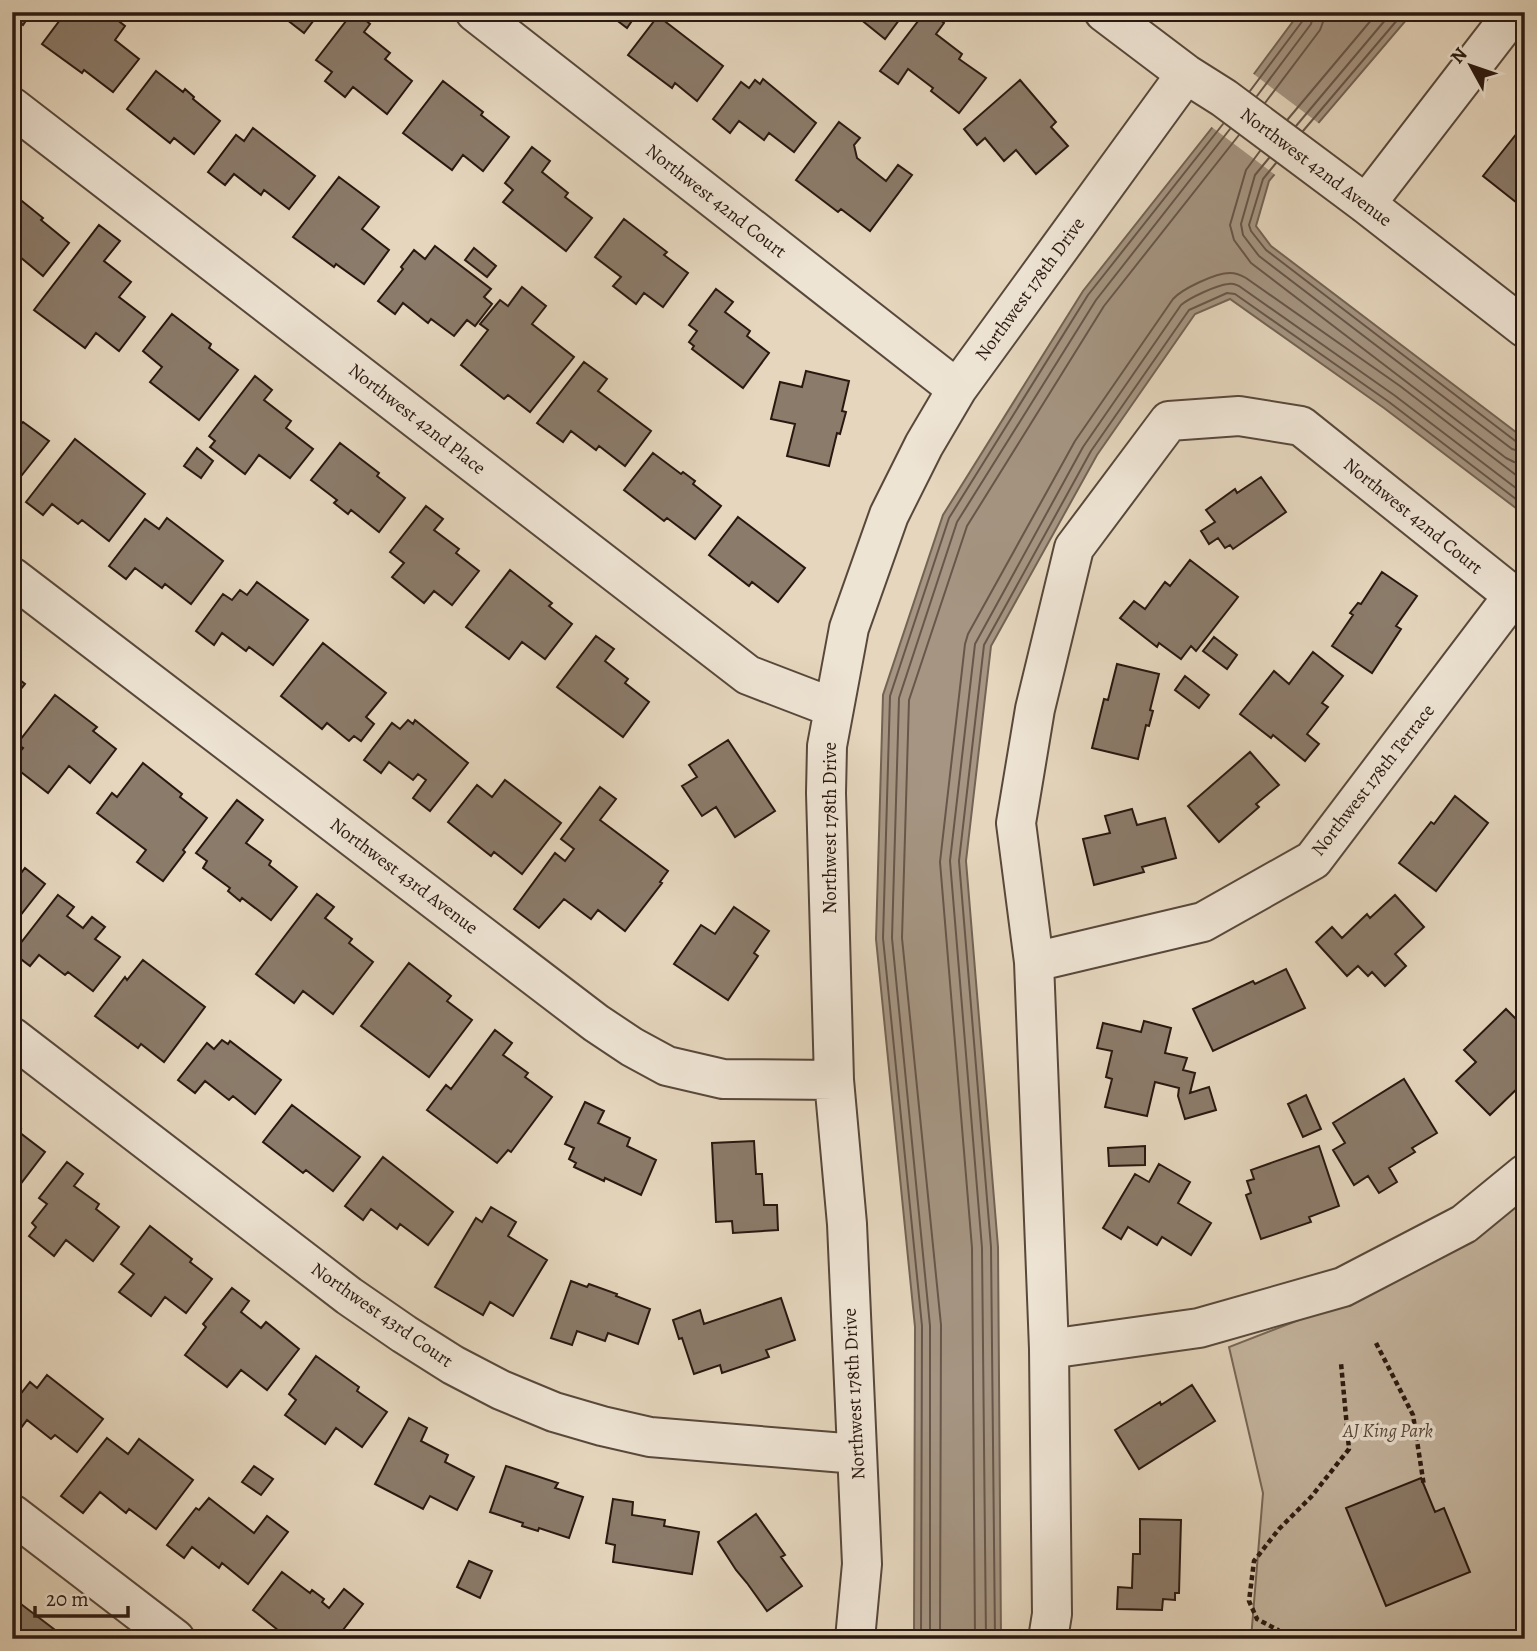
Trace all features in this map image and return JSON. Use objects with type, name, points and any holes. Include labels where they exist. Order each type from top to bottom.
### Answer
[{"type":"street","name":"Northwest 42nd Court","points":[[475,12],[957,389]]},
{"type":"street","name":"Northwest 42nd Avenue","points":[[1104,12],[1366,204],[1525,328]]},
{"type":"street","points":[[1366,204],[1514,12]]},
{"type":"street","name":"Northwest 178th Drive","points":[[855,1639],[862,1564],[847,1224],[834,1080],[826,793],[827,746],[849,628],[889,514],[924,445],[957,389],[1186,74]]},
{"type":"street","name":"Northwest 42nd Place","points":[[12,107],[748,676],[834,708]]},
{"type":"street","name":"Northwest 42nd Court","points":[[1034,962],[1016,823],[1035,709],[1074,548],[1169,421],[1238,416],[1301,426],[1519,601]]},
{"type":"street","name":"Northwest 43rd Avenue","points":[[12,578],[596,1023],[632,1047],[667,1066],[723,1079],[834,1080]]},
{"type":"street","name":"Northwest 178th Terrace","points":[[1034,962],[1203,922],[1313,860],[1519,601]]},
{"type":"street","points":[[1034,962],[1049,1349],[1052,1614],[1048,1639]]},
{"type":"street","name":"Northwest 43rd Court","points":[[12,1037],[349,1296],[453,1365],[501,1390],[554,1412],[650,1437],[857,1454]]},
{"type":"street","points":[[1049,1349],[1199,1328],[1343,1287],[1464,1224],[1525,1174]]},
{"type":"street","points":[[12,1514],[175,1639]]},
{"type":"path","points":[[1376,1343],[1413,1415],[1424,1486]]},
{"type":"path","points":[[1286,1639],[1278,1630],[1257,1619],[1249,1601],[1254,1561],[1349,1449],[1341,1363]]},
{"type":"green space","name":"AJ King Park","points":[[1525,1198],[1525,1639],[1251,1639],[1263,1493],[1229,1347],[1330,1308]]},
{"type":"water","points":[[1300,12],[1413,12],[1269,181],[1256,226],[1271,246],[1525,439],[1525,515],[1384,408],[1230,299],[1195,314],[1097,455],[991,646],[966,861],[998,1247],[1001,1639],[914,1639],[915,1327],[876,939],[883,695],[943,515],[1083,291]]},
{"type":"pier","points":[[1251,72],[1321,125],[1278,177],[1209,125]]},
{"type":"building","points":[[12,12],[32,12],[23,25],[12,16]]},
{"type":"building","points":[[66,12],[107,12],[125,26],[115,40],[139,59],[113,92],[42,44]]},
{"type":"building","points":[[277,12],[320,12],[304,33]]},
{"type":"building","points":[[353,12],[370,24],[364,32],[390,53],[385,59],[412,81],[387,114],[353,87],[345,97],[325,81],[332,72],[316,60]]},
{"type":"building","points":[[606,12],[638,12],[627,28]]},
{"type":"building","points":[[846,12],[905,12],[885,39],[854,14],[852,16]]},
{"type":"building","points":[[925,12],[931,12],[944,23],[936,34],[962,54],[959,59],[986,78],[959,113],[908,69],[898,84],[880,71]]},
{"type":"building","points":[[658,16],[723,66],[697,101],[675,83],[672,88],[628,55]]},
{"type":"building","points":[[156,71],[183,92],[185,89],[220,121],[194,154],[174,138],[170,143],[127,109]]},
{"type":"building","points":[[763,79],[816,123],[794,152],[769,133],[764,140],[739,121],[730,133],[713,119],[741,82],[749,88],[755,80],[760,84]]},
{"type":"building","points":[[1020,80],[1056,122],[1051,127],[1068,146],[1036,174],[1016,150],[1004,161],[985,138],[977,145],[964,129]]},
{"type":"building","points":[[443,81],[483,112],[481,115],[509,137],[483,171],[463,155],[452,170],[403,133]]},
{"type":"building","points":[[839,122],[860,138],[854,145],[857,158],[886,181],[898,165],[912,175],[870,231],[841,209],[838,212],[796,180]]},
{"type":"building","points":[[1525,123],[1525,204],[1522,207],[1483,176]]},
{"type":"building","points":[[253,128],[315,176],[289,209],[264,190],[261,195],[234,174],[225,185],[208,172],[236,135],[244,141]]},
{"type":"building","points":[[532,147],[550,161],[542,172],[568,193],[565,197],[592,218],[566,251],[503,202],[513,190],[505,183]]},
{"type":"building","points":[[339,177],[379,207],[362,229],[389,250],[364,284],[336,264],[334,267],[293,237]]},
{"type":"building","points":[[12,193],[69,243],[43,276],[20,257],[12,267]]},
{"type":"building","points":[[624,219],[667,252],[664,255],[688,273],[663,307],[644,293],[636,304],[613,286],[621,277],[595,257]]},
{"type":"building","points":[[99,225],[120,241],[104,261],[131,282],[119,297],[145,317],[119,351],[96,333],[85,348],[34,310]]},
{"type":"building","points":[[435,246],[491,289],[484,297],[492,304],[475,326],[467,320],[454,336],[431,319],[428,323],[403,303],[395,314],[378,301],[414,250],[425,259]]},
{"type":"building","points":[[474,248],[496,266],[487,277],[465,260]]},
{"type":"building","points":[[522,287],[546,306],[532,324],[574,357],[530,412],[508,395],[504,399],[461,365],[488,330],[480,324],[500,300],[508,306]]},
{"type":"building","points":[[716,289],[733,302],[725,312],[750,331],[747,336],[769,353],[743,388],[692,349],[694,346],[689,342],[697,331],[689,325]]},
{"type":"building","points":[[172,314],[211,344],[209,348],[238,370],[199,420],[150,382],[162,367],[143,351]]},
{"type":"building","points":[[584,362],[607,379],[598,391],[651,431],[625,466],[599,446],[596,450],[571,431],[563,442],[537,423]]},
{"type":"building","points":[[806,371],[849,381],[842,411],[846,412],[840,434],[837,433],[829,466],[787,456],[795,424],[771,419],[780,382],[802,387]]},
{"type":"building","points":[[255,376],[272,390],[264,400],[291,421],[286,428],[313,449],[290,478],[259,455],[245,474],[210,447],[215,441],[209,436]]},
{"type":"building","points":[[12,417],[49,441],[22,475],[12,468]]},
{"type":"building","points":[[75,439],[145,494],[109,541],[82,520],[78,524],[52,504],[43,515],[26,502]]},
{"type":"building","points":[[340,443],[379,473],[377,476],[405,498],[379,532],[351,510],[348,514],[334,503],[337,500],[311,480]]},
{"type":"building","points":[[197,448],[213,461],[201,478],[184,466]]},
{"type":"building","points":[[653,453],[695,481],[693,484],[721,506],[695,539],[667,518],[664,521],[624,490]]},
{"type":"building","points":[[1261,477],[1286,512],[1233,549],[1230,545],[1225,548],[1218,538],[1209,544],[1201,531],[1215,522],[1206,510],[1235,489],[1237,493]]},
{"type":"building","points":[[426,506],[443,519],[434,530],[459,549],[456,553],[479,571],[452,605],[434,591],[424,603],[392,577],[404,563],[390,552]]},
{"type":"building","points":[[738,517],[805,568],[778,602],[752,582],[749,586],[709,555]]},
{"type":"building","points":[[167,518],[223,561],[191,604],[165,584],[162,588],[135,568],[126,579],[109,566],[145,519],[159,529]]},
{"type":"building","points":[[1190,560],[1238,597],[1196,651],[1191,646],[1181,659],[1159,643],[1157,647],[1120,618],[1134,601],[1145,609],[1165,582],[1170,586]]},
{"type":"building","points":[[510,570],[552,603],[549,606],[572,624],[545,659],[522,642],[509,659],[466,627]]},
{"type":"building","points":[[1382,572],[1417,596],[1396,626],[1401,629],[1372,673],[1332,646],[1353,615],[1350,613],[1358,603],[1361,604]]},
{"type":"building","points":[[257,582],[308,620],[273,665],[249,647],[246,651],[222,633],[214,645],[196,631],[223,594],[232,600],[240,590],[247,595]]},
{"type":"building","points":[[596,636],[614,649],[605,661],[628,679],[625,683],[649,702],[623,737],[557,687]]},
{"type":"building","points":[[1214,637],[1237,655],[1227,669],[1203,651]]},
{"type":"building","points":[[323,643],[386,693],[366,717],[374,724],[361,741],[354,736],[349,741],[327,723],[322,729],[281,696]]},
{"type":"building","points":[[1313,652],[1343,676],[1322,703],[1328,707],[1307,734],[1319,744],[1305,761],[1273,735],[1271,738],[1240,714],[1274,671],[1289,684]]},
{"type":"building","points":[[1117,664],[1159,674],[1150,710],[1153,711],[1149,726],[1146,725],[1138,759],[1092,748],[1104,699],[1108,700]]},
{"type":"building","points":[[12,674],[25,684],[12,700]]},
{"type":"building","points":[[1185,676],[1209,695],[1199,708],[1175,690]]},
{"type":"building","points":[[55,695],[97,727],[93,731],[116,749],[90,783],[69,766],[48,793],[12,765],[12,762],[23,748],[17,744]]},
{"type":"building","points":[[408,720],[413,724],[415,720],[468,763],[430,811],[413,798],[426,780],[418,774],[413,780],[389,762],[381,773],[364,760],[392,723],[400,729]]},
{"type":"building","points":[[728,740],[775,811],[735,837],[716,807],[702,816],[682,786],[697,777],[689,765]]},
{"type":"building","points":[[1250,752],[1279,785],[1256,804],[1259,807],[1219,842],[1188,806]]},
{"type":"building","points":[[143,763],[207,818],[163,881],[137,862],[146,850],[97,813],[112,793],[117,797]]},
{"type":"building","points":[[505,780],[561,823],[522,874],[494,852],[491,856],[448,822],[477,785],[492,797]]},
{"type":"building","points":[[600,787],[616,799],[600,820],[668,871],[660,882],[662,883],[625,931],[598,910],[591,919],[564,899],[539,928],[514,909],[555,853],[565,861],[574,849],[561,839]]},
{"type":"building","points":[[1455,796],[1488,823],[1436,891],[1399,863]]},
{"type":"building","points":[[237,800],[263,820],[246,843],[271,861],[269,865],[297,887],[271,920],[228,891],[230,888],[203,868],[207,861],[196,853]]},
{"type":"building","points":[[1132,809],[1137,825],[1165,818],[1176,858],[1142,867],[1144,872],[1094,885],[1083,839],[1110,833],[1105,816]]},
{"type":"building","points":[[25,868],[45,884],[12,926],[12,873],[18,877]]},
{"type":"building","points":[[317,894],[334,907],[325,918],[352,939],[349,943],[373,962],[333,1014],[303,991],[294,1003],[256,974]]},
{"type":"building","points":[[58,895],[74,907],[67,916],[83,928],[92,917],[105,927],[95,939],[120,957],[93,991],[68,972],[65,975],[39,955],[30,966],[13,953]]},
{"type":"building","points":[[1395,895],[1424,927],[1395,954],[1406,966],[1385,986],[1372,972],[1368,976],[1358,966],[1347,976],[1316,942],[1332,927],[1342,938],[1367,914],[1370,918]]},
{"type":"building","points":[[734,907],[769,931],[754,953],[758,956],[728,1000],[674,964],[701,925],[715,934]]},
{"type":"building","points":[[143,960],[205,1007],[164,1062],[141,1044],[138,1048],[95,1016],[125,977],[127,980]]},
{"type":"building","points":[[409,963],[451,996],[447,1001],[472,1020],[429,1077],[361,1026]]},
{"type":"building","points":[[1286,969],[1305,1008],[1213,1051],[1193,1009]]},
{"type":"building","points":[[1506,1009],[1525,1028],[1525,1081],[1490,1115],[1456,1081],[1476,1062],[1464,1050]]},
{"type":"building","points":[[1144,1021],[1171,1028],[1165,1053],[1187,1058],[1183,1070],[1195,1073],[1190,1093],[1209,1087],[1216,1110],[1185,1119],[1178,1096],[1179,1088],[1155,1082],[1147,1116],[1105,1107],[1112,1079],[1106,1077],[1112,1051],[1097,1048],[1103,1023],[1141,1032]]},
{"type":"building","points":[[495,1030],[512,1043],[503,1055],[528,1073],[525,1077],[552,1097],[511,1152],[508,1150],[497,1163],[427,1110],[446,1085],[451,1089]]},
{"type":"building","points":[[222,1040],[228,1044],[230,1041],[281,1080],[255,1114],[233,1096],[229,1100],[205,1081],[195,1093],[178,1080],[207,1043],[214,1049]]},
{"type":"building","points":[[1404,1079],[1437,1133],[1412,1148],[1415,1152],[1389,1168],[1397,1182],[1379,1193],[1368,1176],[1354,1185],[1333,1150],[1345,1143],[1333,1123]]},
{"type":"building","points":[[1306,1095],[1321,1129],[1303,1137],[1288,1104]]},
{"type":"building","points":[[585,1102],[604,1111],[598,1123],[630,1138],[627,1146],[656,1160],[641,1195],[574,1167],[576,1163],[569,1159],[574,1148],[565,1144]]},
{"type":"building","points":[[292,1105],[360,1157],[333,1191],[306,1170],[303,1173],[263,1142]]},
{"type":"building","points":[[12,1123],[21,1129],[19,1132],[45,1152],[19,1186],[12,1181]]},
{"type":"building","points":[[754,1141],[756,1174],[762,1174],[764,1205],[777,1205],[778,1230],[733,1233],[732,1221],[716,1222],[712,1143]]},
{"type":"building","points":[[1145,1146],[1145,1165],[1109,1166],[1108,1148]]},
{"type":"building","points":[[1319,1146],[1339,1206],[1309,1217],[1311,1222],[1261,1239],[1246,1195],[1251,1193],[1247,1181],[1254,1179],[1251,1170]]},
{"type":"building","points":[[383,1157],[453,1212],[428,1245],[400,1224],[397,1229],[371,1209],[363,1220],[345,1206]]},
{"type":"building","points":[[67,1162],[83,1174],[74,1186],[99,1204],[96,1209],[119,1227],[93,1261],[66,1240],[54,1256],[29,1236],[36,1227],[32,1223],[47,1204],[39,1198]]},
{"type":"building","points":[[1159,1164],[1190,1182],[1178,1203],[1211,1223],[1191,1255],[1162,1237],[1157,1245],[1128,1227],[1121,1239],[1103,1228],[1135,1174],[1149,1182]]},
{"type":"building","points":[[491,1207],[516,1222],[508,1236],[547,1260],[513,1316],[490,1302],[483,1315],[435,1287],[476,1218],[482,1222]]},
{"type":"building","points":[[150,1226],[192,1259],[190,1262],[212,1279],[186,1313],[165,1297],[151,1316],[119,1292],[134,1274],[121,1264]]},
{"type":"building","points":[[571,1281],[587,1287],[589,1284],[650,1309],[638,1344],[608,1333],[605,1341],[577,1331],[572,1345],[551,1338]]},
{"type":"building","points":[[232,1288],[249,1301],[241,1312],[261,1328],[266,1322],[299,1349],[267,1390],[241,1370],[227,1387],[185,1355],[206,1327],[203,1324]]},
{"type":"building","points":[[781,1298],[795,1340],[766,1350],[769,1357],[722,1373],[720,1365],[694,1374],[673,1320],[700,1310],[704,1324]]},
{"type":"building","points":[[316,1356],[359,1387],[357,1391],[387,1412],[362,1447],[336,1428],[325,1444],[285,1415],[296,1400],[289,1394]]},
{"type":"building","points":[[47,1375],[103,1419],[77,1452],[55,1435],[51,1439],[27,1420],[18,1432],[12,1427],[12,1405],[30,1382],[37,1388]]},
{"type":"building","points":[[1192,1385],[1215,1421],[1139,1469],[1115,1430]]},
{"type":"building","points":[[409,1418],[427,1428],[421,1441],[448,1455],[445,1462],[474,1477],[457,1510],[430,1496],[423,1509],[375,1484]]},
{"type":"building","points":[[107,1438],[128,1454],[139,1439],[193,1480],[156,1529],[129,1509],[126,1513],[100,1492],[83,1513],[61,1496]]},
{"type":"building","points":[[254,1466],[273,1479],[261,1495],[242,1482]]},
{"type":"building","points":[[506,1466],[558,1483],[555,1488],[583,1497],[569,1538],[539,1528],[538,1531],[522,1526],[523,1523],[490,1512]]},
{"type":"building","points":[[1421,1478],[1435,1512],[1444,1508],[1470,1572],[1386,1606],[1346,1508]]},
{"type":"building","points":[[209,1498],[254,1533],[267,1516],[288,1532],[248,1584],[222,1563],[219,1568],[192,1547],[184,1558],[167,1545],[196,1508],[199,1510]]},
{"type":"building","points":[[613,1499],[633,1502],[632,1515],[665,1520],[664,1526],[699,1532],[692,1574],[613,1562],[615,1545],[606,1543]]},
{"type":"building","points":[[756,1514],[785,1555],[781,1557],[802,1586],[767,1611],[718,1542]]},
{"type":"building","points":[[1140,1519],[1181,1520],[1179,1593],[1175,1593],[1175,1600],[1163,1599],[1162,1610],[1117,1609],[1118,1587],[1132,1588],[1133,1554],[1140,1554]]},
{"type":"building","points":[[469,1561],[492,1571],[480,1598],[457,1587]]},
{"type":"building","points":[[282,1572],[310,1593],[312,1590],[324,1599],[322,1602],[329,1608],[344,1589],[363,1604],[336,1639],[289,1639],[253,1610]]},
{"type":"building","points":[[13,1598],[67,1639],[12,1639]]}]
